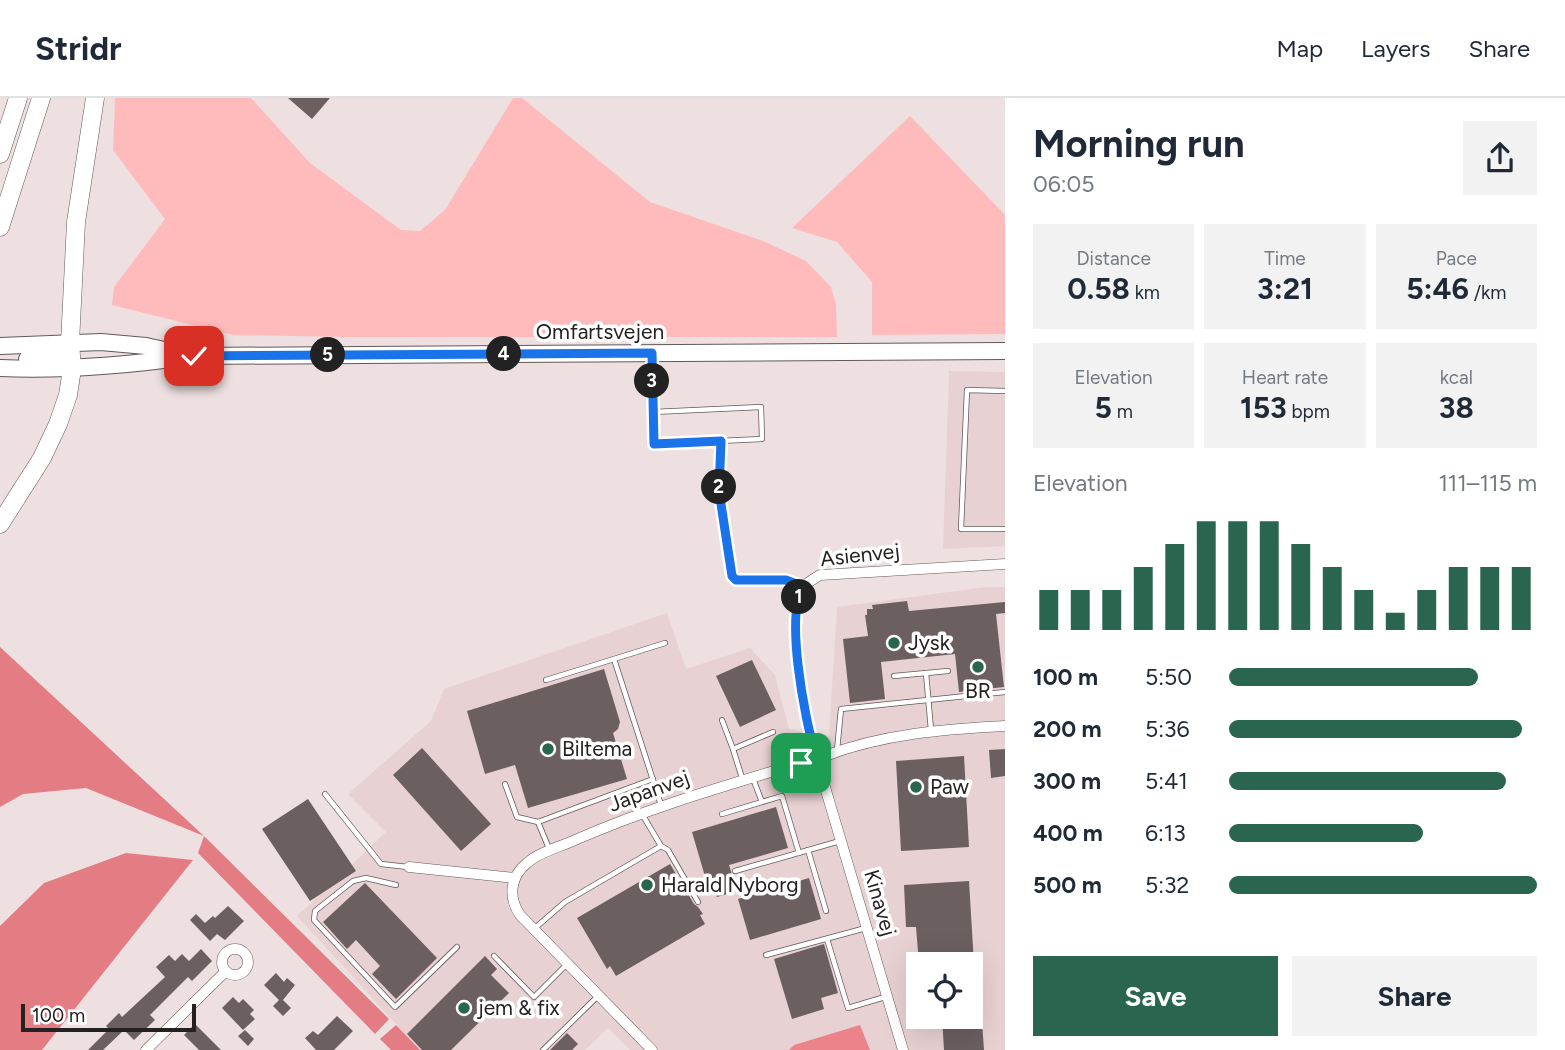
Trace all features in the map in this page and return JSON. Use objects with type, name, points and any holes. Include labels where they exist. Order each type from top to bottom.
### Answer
[{"type":"highway","points":[[0,153],[18,98]]},
{"type":"highway","points":[[0,227],[41,98]]},
{"type":"highway","points":[[0,524],[42,458],[68,395],[72,369],[70,343],[76,222],[95,98]]},
{"type":"main road","name":"Omfartsvejen","points":[[0,346],[101,342],[146,346],[194,356]]},
{"type":"main road","points":[[0,361],[46,358],[57,355],[70,343]]},
{"type":"main road","name":"Omfartsvejen","points":[[0,368],[72,369],[194,356],[1005,351]]},
{"type":"street","name":"Asienvej","points":[[814,749],[804,717],[800,686],[796,605],[804,587],[820,575],[1005,564]]},
{"type":"street","points":[[825,756],[837,751],[931,731],[1005,726]]},
{"type":"street","points":[[814,749],[821,750],[825,756],[824,763],[819,767],[812,766],[807,761],[808,754],[814,749]]},
{"type":"street","name":"Japanvej","points":[[515,878],[528,861],[642,813],[807,761]]},
{"type":"street","name":"Kinavej","points":[[819,767],[903,1050]]},
{"type":"street","points":[[409,867],[515,878],[512,896],[515,908],[652,1050]]},
{"type":"street","points":[[146,1050],[226,971]]},
{"type":"lane","points":[[652,353],[653,412],[654,444],[762,439],[761,407],[653,412]]},
{"type":"lane","points":[[1005,391],[967,390],[961,529],[1005,529]]},
{"type":"lane","points":[[721,441],[719,491],[732,576],[736,580],[786,580],[804,587]]},
{"type":"lane","points":[[546,680],[665,643]]},
{"type":"lane","points":[[614,659],[662,806]]},
{"type":"lane","points":[[894,676],[948,671]]},
{"type":"lane","points":[[926,673],[931,731]]},
{"type":"lane","points":[[837,751],[841,709],[1005,692]]},
{"type":"lane","points":[[722,720],[747,778],[762,802]]},
{"type":"lane","points":[[733,749],[773,732]]},
{"type":"lane","points":[[505,785],[517,817],[538,822],[653,779]]},
{"type":"lane","points":[[326,794],[381,864],[409,867]]},
{"type":"lane","points":[[722,814],[782,796],[799,853]]},
{"type":"lane","points":[[642,813],[661,846],[668,850],[698,902]]},
{"type":"lane","points":[[538,822],[550,851]]},
{"type":"lane","points":[[735,871],[841,840]]},
{"type":"lane","points":[[534,929],[565,902],[661,846]]},
{"type":"lane","points":[[808,850],[825,911]]},
{"type":"lane","points":[[396,885],[366,878],[353,881],[315,911],[314,920],[395,1007],[457,947]]},
{"type":"lane","points":[[766,955],[867,928]]},
{"type":"lane","points":[[827,939],[848,1008],[887,996]]},
{"type":"lane","points":[[494,956],[534,997],[568,964]]},
{"type":"lane","points":[[543,1050],[599,995]]},
{"type":"shaded area","points":[[115,98],[251,98],[310,163],[401,230],[420,231],[445,210],[513,98],[522,98],[650,202],[763,241],[806,261],[831,287],[836,304],[837,337],[233,335],[112,305],[114,287],[165,219],[113,150]]},
{"type":"shaded area","points":[[910,116],[1005,215],[1005,334],[872,335],[872,282],[837,242],[792,228]]},
{"type":"shaded area","points":[[949,371],[1005,372],[1005,546],[943,549]]},
{"type":"shaded area","points":[[986,587],[1005,587],[1005,1050],[630,1050],[608,1028],[585,1050],[420,1050],[297,916],[386,832],[348,794],[431,721],[444,689],[667,613],[686,669],[750,648],[775,675],[789,729],[829,736],[837,607]]},
{"type":"shaded area","points":[[0,647],[204,836],[86,788],[23,794],[0,807]]},
{"type":"shaded area","points":[[204,836],[389,1019],[375,1034],[198,853]]},
{"type":"shaded area","points":[[126,853],[193,860],[42,1050],[0,1050],[0,926],[44,883]]},
{"type":"shaded area","points":[[396,1025],[420,1050],[391,1050],[380,1039]]},
{"type":"shaded area","points":[[860,1025],[870,1050],[789,1050],[794,1045]]},
{"type":"building","points":[[288,98],[330,98],[312,119]]},
{"type":"building","points":[[907,601],[909,611],[1005,602],[1005,613],[996,614],[1004,687],[959,692],[955,654],[881,662],[885,699],[850,703],[843,639],[868,636],[865,615],[867,609],[873,609],[872,605]]},
{"type":"building","points":[[752,660],[776,710],[740,727],[716,676]]},
{"type":"building","name":"Biltema","points":[[604,669],[620,722],[613,733],[627,779],[528,808],[515,765],[485,774],[467,711]]},
{"type":"building","points":[[422,748],[491,824],[461,851],[393,775]]},
{"type":"building","points":[[1005,749],[1005,776],[991,778],[989,750]]},
{"type":"building","points":[[964,756],[969,847],[901,851],[896,761]]},
{"type":"building","points":[[308,799],[356,871],[310,901],[262,829]]},
{"type":"building","points":[[776,807],[788,848],[729,865],[737,891],[717,897],[704,873],[692,832]]},
{"type":"building","points":[[670,864],[703,914],[700,915],[705,924],[616,976],[610,966],[607,969],[577,918]]},
{"type":"building","points":[[809,878],[821,919],[750,940],[738,899]]},
{"type":"building","points":[[969,881],[973,952],[918,952],[916,927],[906,927],[904,885]]},
{"type":"building","points":[[365,883],[437,958],[396,999],[372,974],[380,966],[356,940],[347,949],[323,922]]},
{"type":"building","points":[[228,906],[244,921],[225,940],[217,934],[210,941],[190,920],[196,914],[205,923]]},
{"type":"building","points":[[824,944],[838,993],[821,998],[824,1009],[792,1019],[774,959]]},
{"type":"building","points":[[201,949],[212,961],[192,981],[188,977],[150,1015],[155,1020],[134,1040],[124,1030],[103,1050],[88,1050],[109,1029],[106,1026],[119,1013],[122,1017],[165,977],[156,967],[169,955],[175,961],[182,954],[189,961]]},
{"type":"building","points":[[485,956],[497,969],[491,975],[509,993],[451,1050],[422,1050],[407,1034]]},
{"type":"building","points":[[276,973],[284,982],[287,978],[295,985],[283,1000],[291,1008],[283,1016],[273,1006],[279,1000],[264,985]]},
{"type":"building","points":[[233,997],[239,1003],[243,999],[254,1010],[250,1014],[255,1019],[243,1030],[222,1008]]},
{"type":"building","points":[[337,1016],[353,1031],[334,1050],[316,1050],[305,1038],[313,1031],[318,1035]]},
{"type":"building","points":[[195,1024],[221,1050],[199,1050],[184,1035]]},
{"type":"building","points":[[943,1029],[982,1029],[984,1050],[944,1050]]},
{"type":"building","points":[[245,1030],[254,1039],[248,1046],[238,1036]]},
{"type":"building","points":[[567,1033],[578,1044],[572,1050],[550,1050]]},
{"type":"place","name":"Jysk","points":[[894,643]]},
{"type":"place","name":"BR","points":[[978,667]]},
{"type":"place","name":"Biltema","points":[[548,749]]},
{"type":"place","name":"Paw","points":[[916,787]]},
{"type":"place","name":"Harald Nyborg","points":[[647,885]]},
{"type":"place","name":"jem & fix","points":[[464,1008]]},
{"type":"route","points":[[194,356],[652,353],[654,444],[721,441],[719,491],[732,576],[736,580],[786,580],[804,587],[796,605],[800,686],[804,717],[814,749],[808,754],[807,761],[801,763]]}]
